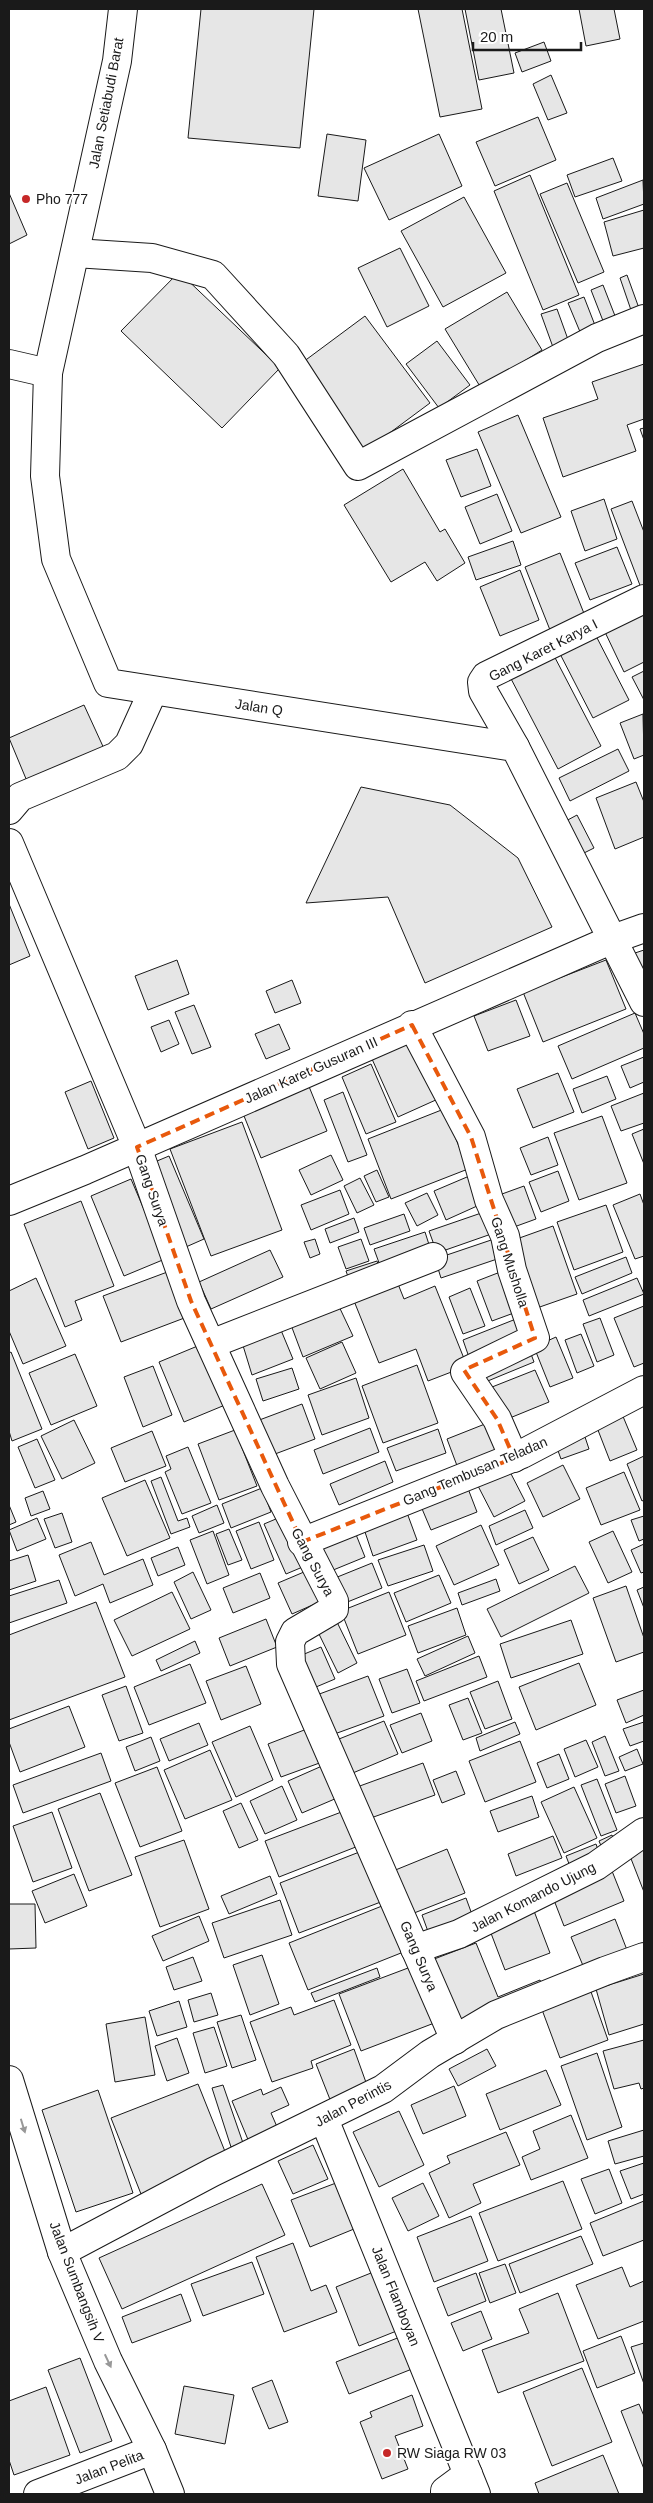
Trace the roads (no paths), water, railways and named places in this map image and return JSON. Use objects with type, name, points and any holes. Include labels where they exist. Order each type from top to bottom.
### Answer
[{"type":"street","name":"Jalan Setiabudi Barat","points":[[48,373],[117,62],[122,9]]},
{"type":"street","points":[[75,253],[152,258],[213,275],[286,355],[358,466],[597,338],[644,318]]},
{"type":"street","points":[[9,364],[48,373]]},
{"type":"street","name":"Jalan Q","points":[[48,373],[45,476],[56,559],[108,683],[515,747]]},
{"type":"street","name":"Gang Karet Karya I","points":[[515,747],[483,691],[482,682],[486,676],[644,599]]},
{"type":"street","points":[[9,810],[20,798],[117,756],[133,738],[153,691]]},
{"type":"street","points":[[515,747],[644,1002]]},
{"type":"street","name":"Gang Surya","points":[[9,843],[137,1147],[191,1301],[302,1542],[329,1592],[334,1609],[295,1632],[290,1642],[292,1664],[455,2040]]},
{"type":"street","name":"Jalan Karet Gusuran III","points":[[9,1201],[612,939],[644,928]]},
{"type":"street","name":"Gang Musholla","points":[[412,1025],[471,1137],[490,1200],[505,1236],[512,1270],[535,1338],[465,1372],[497,1419],[514,1458]]},
{"type":"street","points":[[211,1344],[433,1257]]},
{"type":"street","name":"Gang Tembusan Teladan","points":[[302,1542],[514,1458],[644,1390]]},
{"type":"street","name":"Jalan Komando Ujung","points":[[415,1949],[459,1934],[596,1866],[644,1832]]},
{"type":"street","name":"Jalan Perintis","points":[[62,2252],[213,2172],[383,2089],[430,2054],[496,2016],[644,1957]]},
{"type":"street","name":"Jalan Sumbangsih V","points":[[9,2080],[62,2252],[108,2361],[152,2450],[170,2494]]},
{"type":"street","name":"Jalan Flamboyan","points":[[324,2119],[472,2484],[445,2491],[445,2494]]},
{"type":"street","name":"Jalan Pelita","points":[[38,2494],[152,2450]]},
{"type":"place","name":"Pho 777","points":[[26,199]]},
{"type":"place","name":"RW Siaga RW 03","points":[[387,2453]]}]
